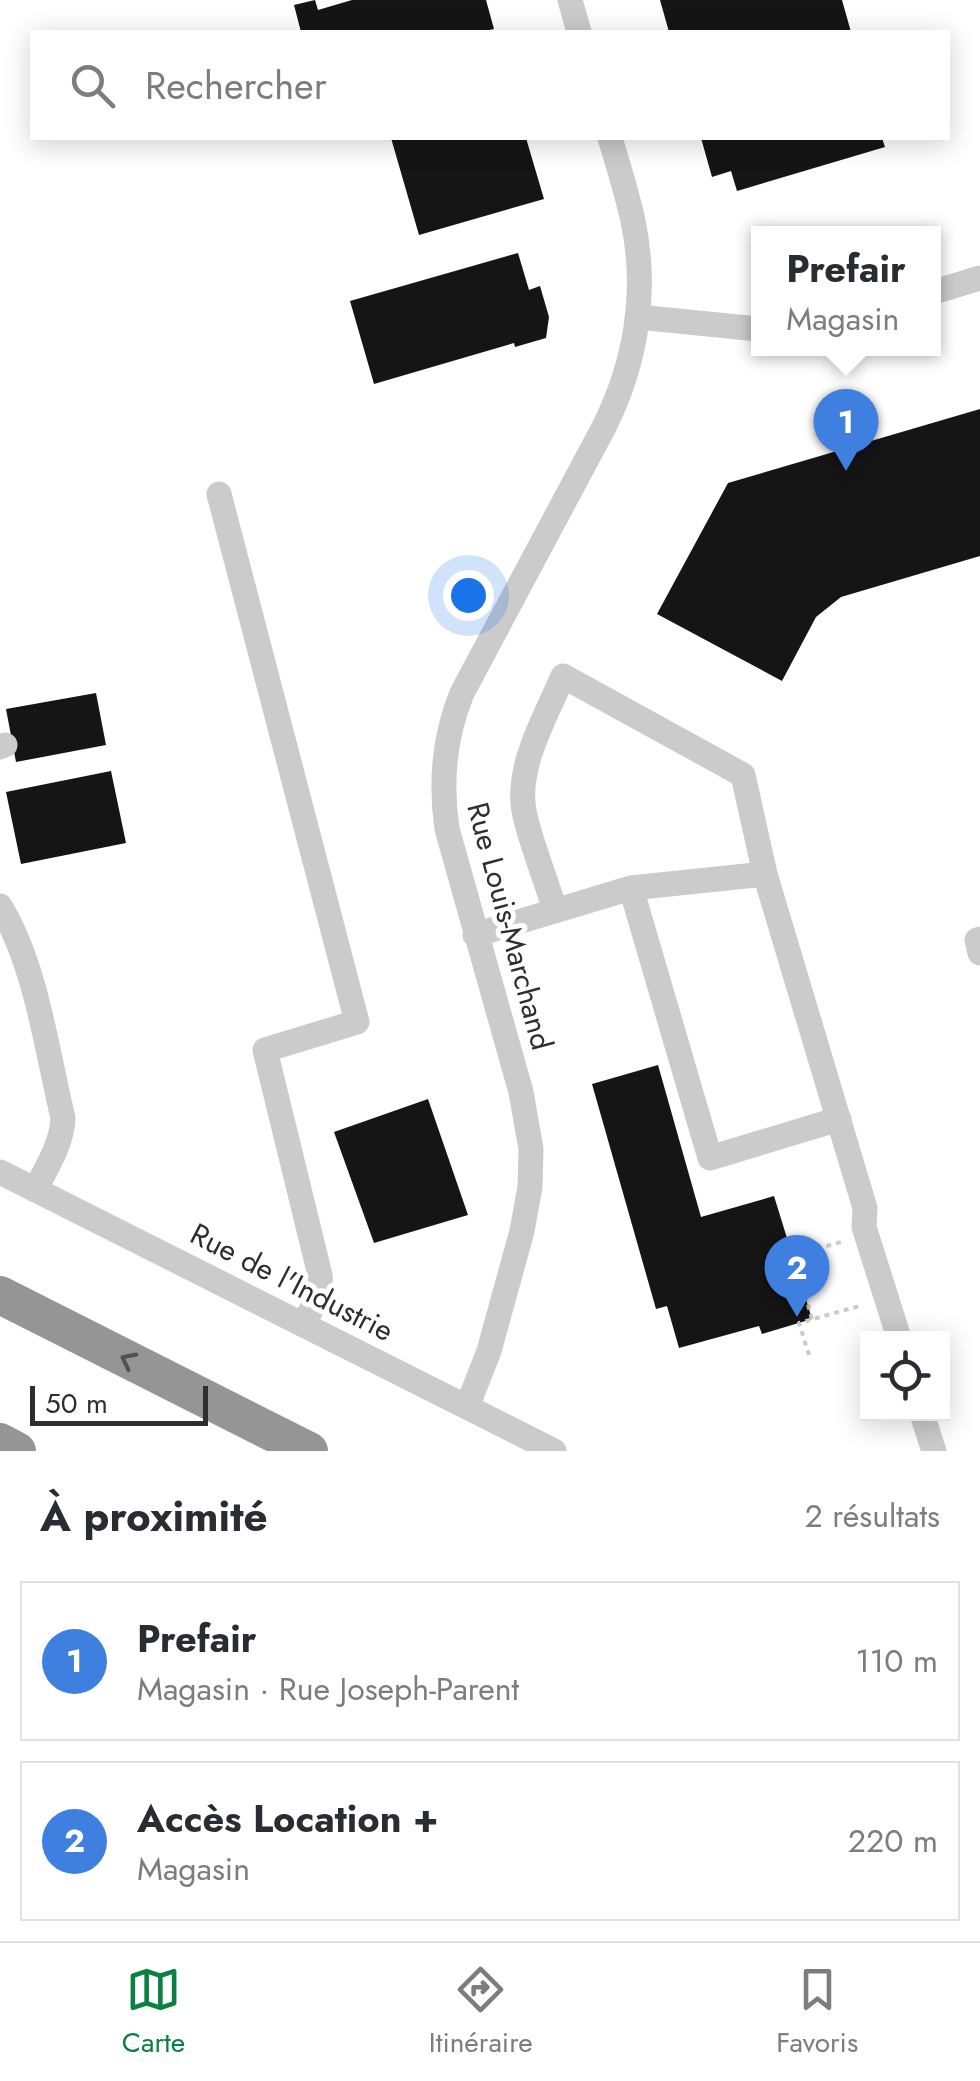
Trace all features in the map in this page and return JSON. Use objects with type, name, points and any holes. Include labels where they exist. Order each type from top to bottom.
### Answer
[{"type":"highway","points":[[0,1295],[309,1451]]},
{"type":"highway","points":[[0,1442],[18,1451]]},
{"type":"street","points":[[570,0],[579,30]]},
{"type":"street","name":"Rue Louis-Marchand","points":[[468,1407],[483,1371],[513,1267],[531,1168],[526,1111],[451,846],[444,812],[444,760],[451,726],[470,677],[613,410],[632,355],[640,278],[636,240],[611,140]]},
{"type":"street","points":[[941,290],[980,278]]},
{"type":"street","points":[[638,317],[751,329]]},
{"type":"street","points":[[218,494],[357,1022],[265,1050],[320,1275],[318,1297],[304,1324]]},
{"type":"street","points":[[555,910],[524,810],[523,784],[530,756],[563,676],[744,776],[765,874],[839,1118],[864,1208],[864,1227],[897,1331]]},
{"type":"street","points":[[475,934],[631,888],[765,874]]},
{"type":"street","points":[[631,888],[710,1158],[839,1118]]},
{"type":"street","points":[[0,906],[10,921],[30,977],[63,1118],[58,1145],[35,1190]]},
{"type":"street","points":[[980,939],[976,940],[980,953]]},
{"type":"street","name":"Rue de l'Industrie","points":[[0,1172],[554,1451]]},
{"type":"street","points":[[924,1421],[934,1451]]},
{"type":"path","points":[[830,416],[841,450]]},
{"type":"path","points":[[812,1319],[794,1255],[866,1234]]},
{"type":"path","points":[[809,1355],[799,1323],[873,1302]]},
{"type":"building","points":[[315,0],[318,10],[352,0],[486,0],[494,29],[300,30],[294,5]]},
{"type":"building","points":[[660,0],[842,0],[850,30],[668,30]]},
{"type":"building","points":[[392,140],[527,140],[544,199],[419,235]]},
{"type":"building","points":[[702,140],[883,140],[885,147],[737,191],[731,171],[712,177]]},
{"type":"building","points":[[518,253],[529,290],[540,286],[549,317],[546,338],[515,347],[514,343],[374,384],[350,301]]},
{"type":"building","points":[[980,409],[980,556],[841,597],[816,617],[782,681],[657,614],[728,483]]},
{"type":"building","points":[[96,693],[106,745],[16,762],[6,709]]},
{"type":"building","points":[[111,771],[126,843],[21,864],[6,792]]},
{"type":"building","points":[[658,1065],[701,1217],[774,1196],[812,1319],[762,1334],[759,1326],[679,1348],[667,1306],[656,1309],[592,1084]]},
{"type":"building","points":[[428,1099],[468,1215],[374,1243],[334,1132]]},
{"type":"place","name":"Prefair","points":[[846,471]]},
{"type":"place","name":"Accès Location +","points":[[797,1317]]}]
